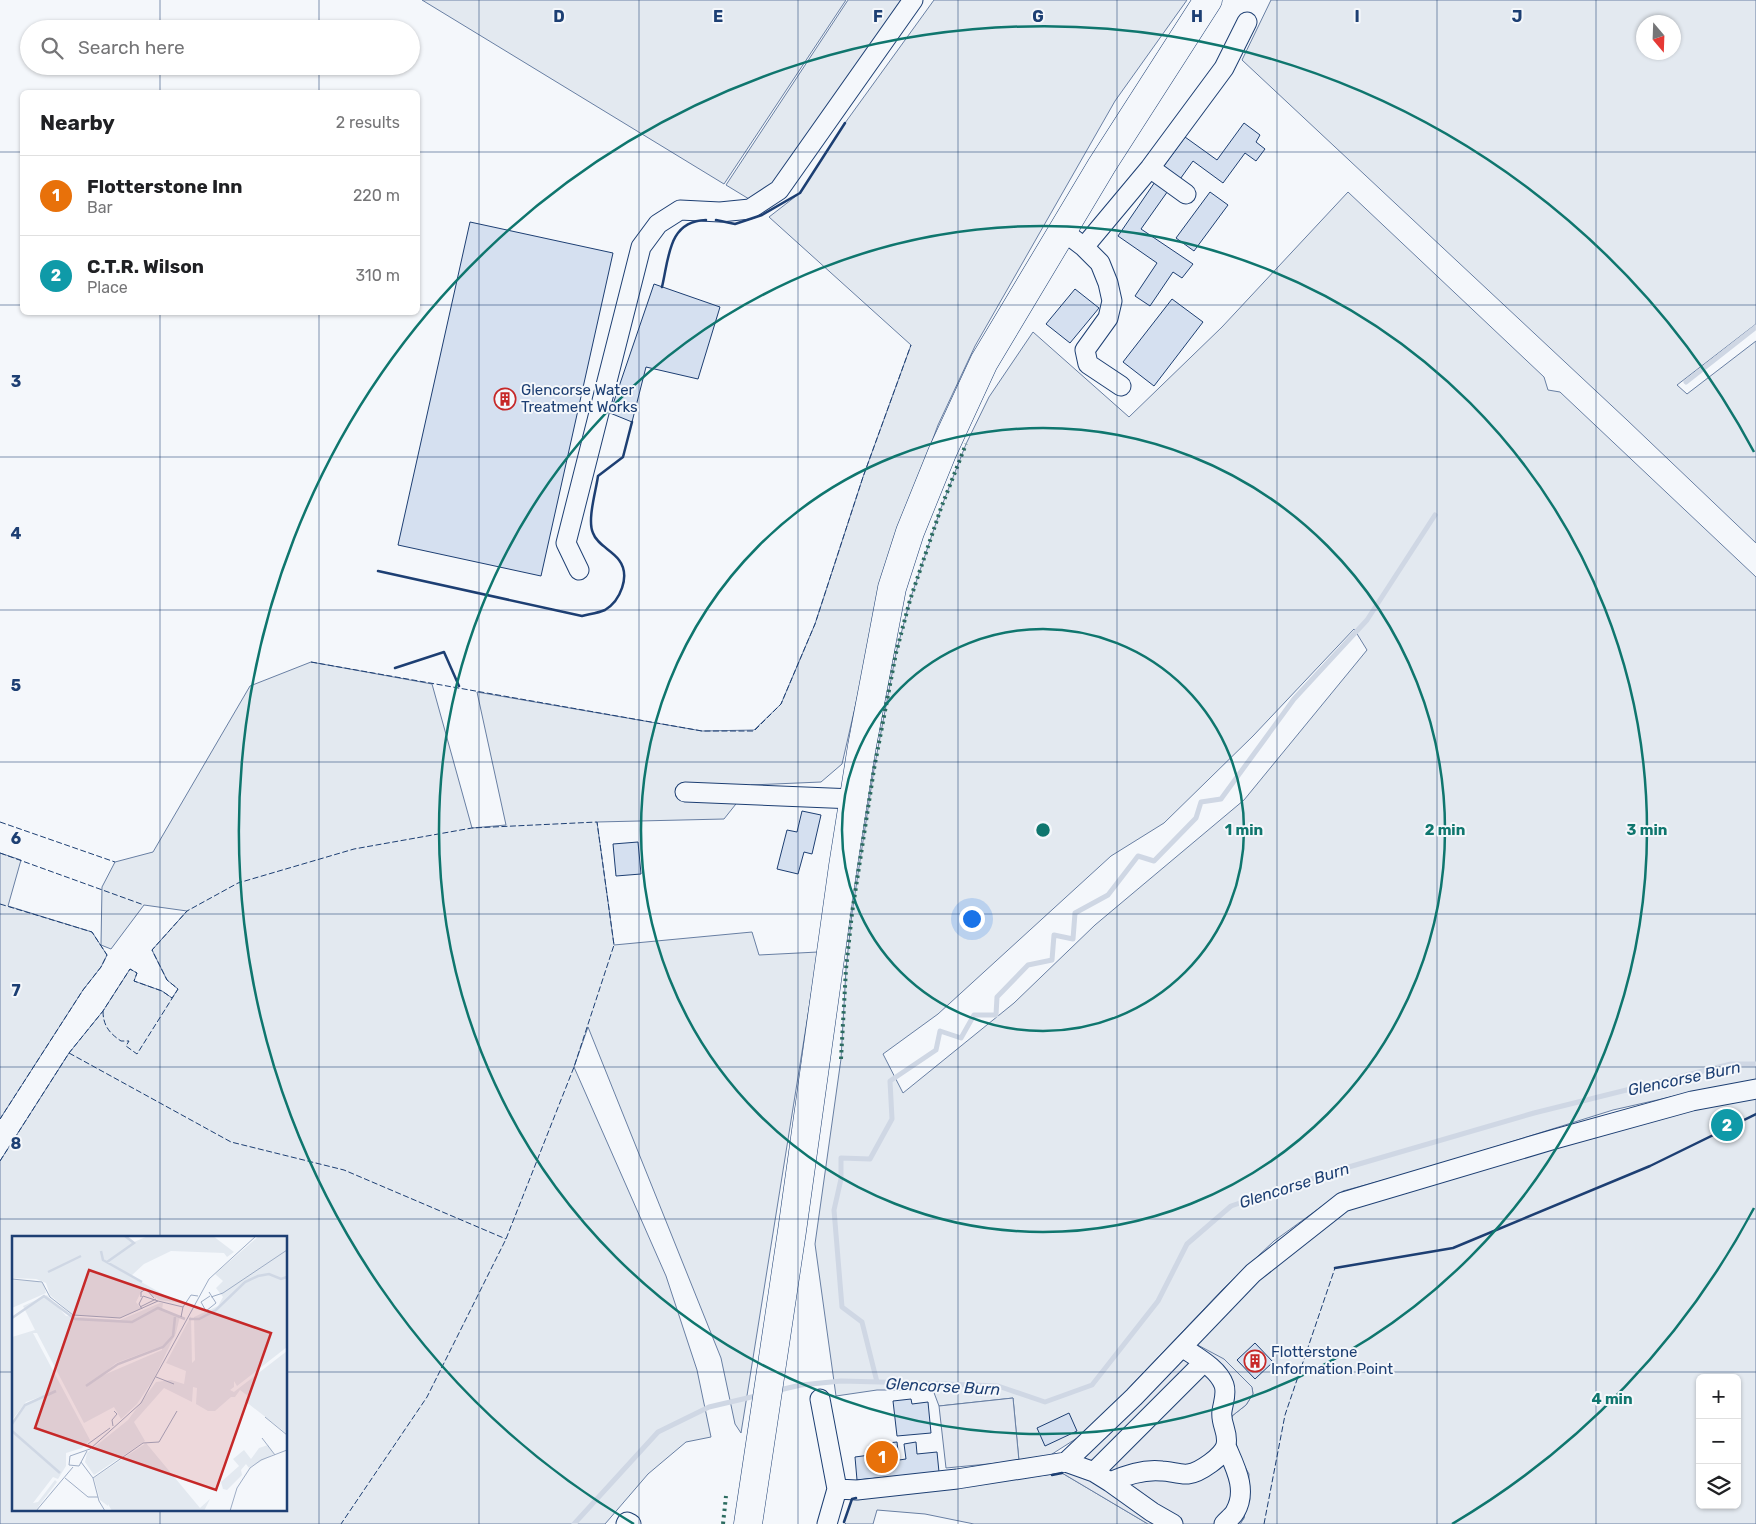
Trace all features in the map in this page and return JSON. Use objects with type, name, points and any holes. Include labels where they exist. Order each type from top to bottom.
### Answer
[{"type":"highway","points":[[748,1524],[862,746],[892,588],[910,532],[942,453],[984,362],[1102,165],[1208,0]]},
{"type":"lane","points":[[579,570],[566,543],[641,247],[658,224],[680,210],[720,212],[750,209],[779,190],[913,0]]},
{"type":"lane","points":[[1084,247],[1150,168],[1224,68],[1247,22]]},
{"type":"lane","points":[[1150,168],[1186,194]]},
{"type":"lane","points":[[1063,231],[1084,247],[1100,263],[1108,283],[1112,301],[1108,318],[1085,350],[1088,364],[1121,386]]},
{"type":"lane","points":[[685,792],[854,799]]},
{"type":"lane","points":[[1066,1462],[1182,1348],[1252,1273],[1343,1202],[1683,1104],[1756,1089]]},
{"type":"lane","points":[[1182,1348],[1204,1362],[1215,1372],[1224,1386],[1225,1400],[1221,1422],[1226,1431],[1226,1446],[1240,1478],[1240,1496],[1235,1512],[1224,1524]]},
{"type":"lane","points":[[1094,1472],[1204,1362]]},
{"type":"lane","points":[[820,1399],[837,1489],[827,1524]]},
{"type":"lane","points":[[1110,1482],[1131,1473],[1160,1470],[1189,1474],[1214,1461],[1226,1446]]},
{"type":"lane","points":[[837,1489],[857,1490],[957,1479],[1066,1462],[1094,1472],[1152,1512],[1173,1524]]},
{"type":"lane","points":[[626,1524],[627,1522],[631,1524]]},
{"type":"shaded area","points":[[422,0],[846,0],[724,184]]},
{"type":"shaded area","points":[[848,0],[911,0],[779,182],[749,199],[726,185]]},
{"type":"shaded area","points":[[934,0],[1187,0],[1115,101],[975,346],[938,425],[890,555],[842,764],[821,782],[751,785],[724,819],[597,822],[614,945],[752,932],[759,955],[818,952],[741,1433],[735,1424],[721,1358],[588,1027],[574,1067],[666,1276],[697,1370],[711,1437],[686,1442],[648,1474],[605,1524],[0,1524],[0,1161],[69,1053],[103,1011],[130,969],[137,973],[134,981],[162,991],[172,998],[178,989],[167,980],[152,950],[187,911],[144,905],[111,949],[101,945],[102,887],[115,862],[153,852],[250,686],[311,662],[432,684],[472,828],[506,825],[477,692],[702,731],[754,730],[781,704],[815,624],[863,477],[911,345],[769,217],[800,193],[845,123]]},
{"type":"shaded area","points":[[1271,0],[1756,0],[1756,324],[1677,385],[1687,394],[1756,341],[1756,543],[1242,60]]},
{"type":"shaded area","points":[[1348,192],[1544,377],[1548,390],[1560,392],[1756,577],[1756,1081],[1710,1088],[1613,1110],[1421,1170],[1343,1191],[1274,1241],[1223,1289],[1088,1431],[1049,1456],[1019,1461],[1013,1398],[939,1406],[933,1390],[877,1390],[836,1396],[815,1244],[841,1059],[846,969],[852,913],[874,769],[896,653],[910,600],[941,508],[966,444],[989,397],[1033,332],[1129,417],[1222,327]],"holes":[[[1354,629],[1367,650],[1244,800],[1095,925],[1014,1003],[903,1093],[883,1054],[938,1014],[1111,856],[1164,823],[1253,736]]]},
{"type":"shaded area","points":[[0,853],[21,860],[8,906],[92,932],[107,955],[101,967],[83,990],[0,1119]]},
{"type":"shaded area","points":[[1756,1096],[1756,1524],[1240,1524],[1244,1518],[1240,1458],[1230,1423],[1232,1416],[1246,1405],[1253,1394],[1252,1388],[1194,1343],[1253,1278],[1345,1208],[1626,1124]]},
{"type":"shaded area","points":[[1194,1343],[1224,1359],[1252,1387],[1253,1394],[1246,1405],[1232,1416],[1230,1423],[1240,1458],[1249,1474],[1248,1499],[1244,1518],[1240,1524],[1148,1524],[1062,1473]]},
{"type":"shaded area","points":[[1013,1398],[1019,1461],[946,1468],[939,1406]]},
{"type":"shaded area","points":[[1062,1473],[1148,1524],[974,1524],[925,1514],[877,1510],[873,1524],[846,1524],[844,1522],[852,1499]]},
{"type":"building","points":[[1244,123],[1260,135],[1256,142],[1265,149],[1256,161],[1245,153],[1223,183],[1193,161],[1178,182],[1161,170],[1185,137],[1217,160]]},
{"type":"building","points":[[1157,179],[1170,188],[1141,229],[1193,264],[1182,278],[1173,272],[1150,306],[1135,296],[1157,263],[1118,236]]},
{"type":"building","points":[[1210,192],[1228,205],[1194,251],[1176,238]]},
{"type":"building","name":"Glencorse Water Treatment Works","points":[[470,222],[613,253],[541,576],[398,545]]},
{"type":"building","points":[[654,284],[720,307],[698,379],[646,367],[632,422],[610,413]]},
{"type":"building","points":[[1075,289],[1099,308],[1070,343],[1046,324]]},
{"type":"building","points":[[1172,299],[1203,322],[1154,386],[1123,362]]},
{"type":"building","points":[[802,811],[821,815],[812,854],[804,852],[798,874],[777,869],[787,830],[797,832]]},
{"type":"building","points":[[638,842],[641,874],[616,876],[613,844]]},
{"type":"building","name":"Flotterstone Information Point","points":[[1255,1343],[1273,1362],[1255,1379],[1237,1360]]},
{"type":"building","points":[[911,1399],[912,1404],[928,1402],[931,1433],[897,1436],[893,1401]]},
{"type":"building","points":[[1069,1413],[1077,1431],[1045,1446],[1037,1428]]},
{"type":"building","points":[[897,1442],[899,1460],[906,1459],[904,1444],[916,1442],[917,1454],[937,1452],[939,1472],[857,1480],[855,1457],[870,1455],[869,1445]]},
{"type":"waterway","points":[[1686,382],[1756,327]]},
{"type":"waterway","points":[[877,1382],[862,1322],[842,1307],[834,1210],[841,1179],[841,1158],[870,1159],[892,1119],[890,1081],[936,1050],[940,1031],[961,1038],[974,1015],[996,1015],[997,997],[1028,965],[1052,960],[1054,935],[1073,939],[1075,913],[1108,895],[1138,856],[1154,861],[1196,818],[1201,802],[1221,799],[1294,699],[1367,620],[1435,515]]},
{"type":"waterway","name":"Glencorse Burn","points":[[775,1391],[801,1385],[841,1381],[998,1386],[1045,1402],[1092,1385],[1158,1301],[1187,1244],[1231,1206],[1335,1171],[1534,1113],[1731,1064],[1756,1064]]},
{"type":"waterway","name":"Glencorse Burn","points":[[574,1524],[658,1432],[709,1407],[760,1395]]},
{"type":"hedge","points":[[841,1059],[846,969],[852,913],[874,769],[896,653],[910,600],[941,508],[966,444]]},
{"type":"hedge","points":[[723,1524],[726,1496]]},
{"type":"fence","points":[[311,662],[702,731],[754,731],[781,704],[815,624],[863,477],[911,345]]},
{"type":"fence","points":[[0,822],[115,862]]},
{"type":"fence","points":[[103,1011],[104,1020],[110,1032],[121,1041],[129,1041],[126,1046],[137,1054],[178,989],[167,980],[152,950],[187,911],[238,883],[354,849],[472,828],[597,822],[614,945],[574,1067],[506,1239],[427,1397],[341,1524]]},
{"type":"fence","points":[[0,853],[144,905]]},
{"type":"fence","points":[[0,904],[92,932],[107,955],[101,967],[83,990],[0,1119]]},
{"type":"fence","points":[[0,1161],[69,1053],[103,1011],[130,969],[137,973],[134,981],[162,991],[172,998]]},
{"type":"fence","points":[[69,1053],[231,1142],[344,1170],[506,1239]]},
{"type":"fence","points":[[1264,1524],[1285,1415],[1335,1268]]},
{"type":"wall","points":[[716,220],[735,224],[762,215],[800,193],[845,123]]},
{"type":"wall","points":[[662,287],[669,253],[677,234],[693,222],[706,220]]},
{"type":"wall","points":[[378,571],[582,616],[605,610],[615,601],[619,594],[624,580],[624,573],[619,560],[598,541],[593,533],[591,527],[593,505],[598,476],[623,457],[632,422]]},
{"type":"wall","points":[[395,668],[444,652],[459,686]]},
{"type":"wall","points":[[1335,1268],[1453,1248],[1650,1166],[1756,1114]]},
{"type":"wall","points":[[1052,1475],[1062,1473]]},
{"type":"wall","points":[[844,1522],[852,1499],[856,1498]]},
{"type":"place","name":"Glencorse Water Treatment Works","points":[[505,399]]},
{"type":"place","name":"C.T.R. Wilson","points":[[1727,1125]]},
{"type":"place","name":"Flotterstone Information Point","points":[[1255,1361]]},
{"type":"place","name":"Flotterstone Inn","points":[[882,1457]]}]
